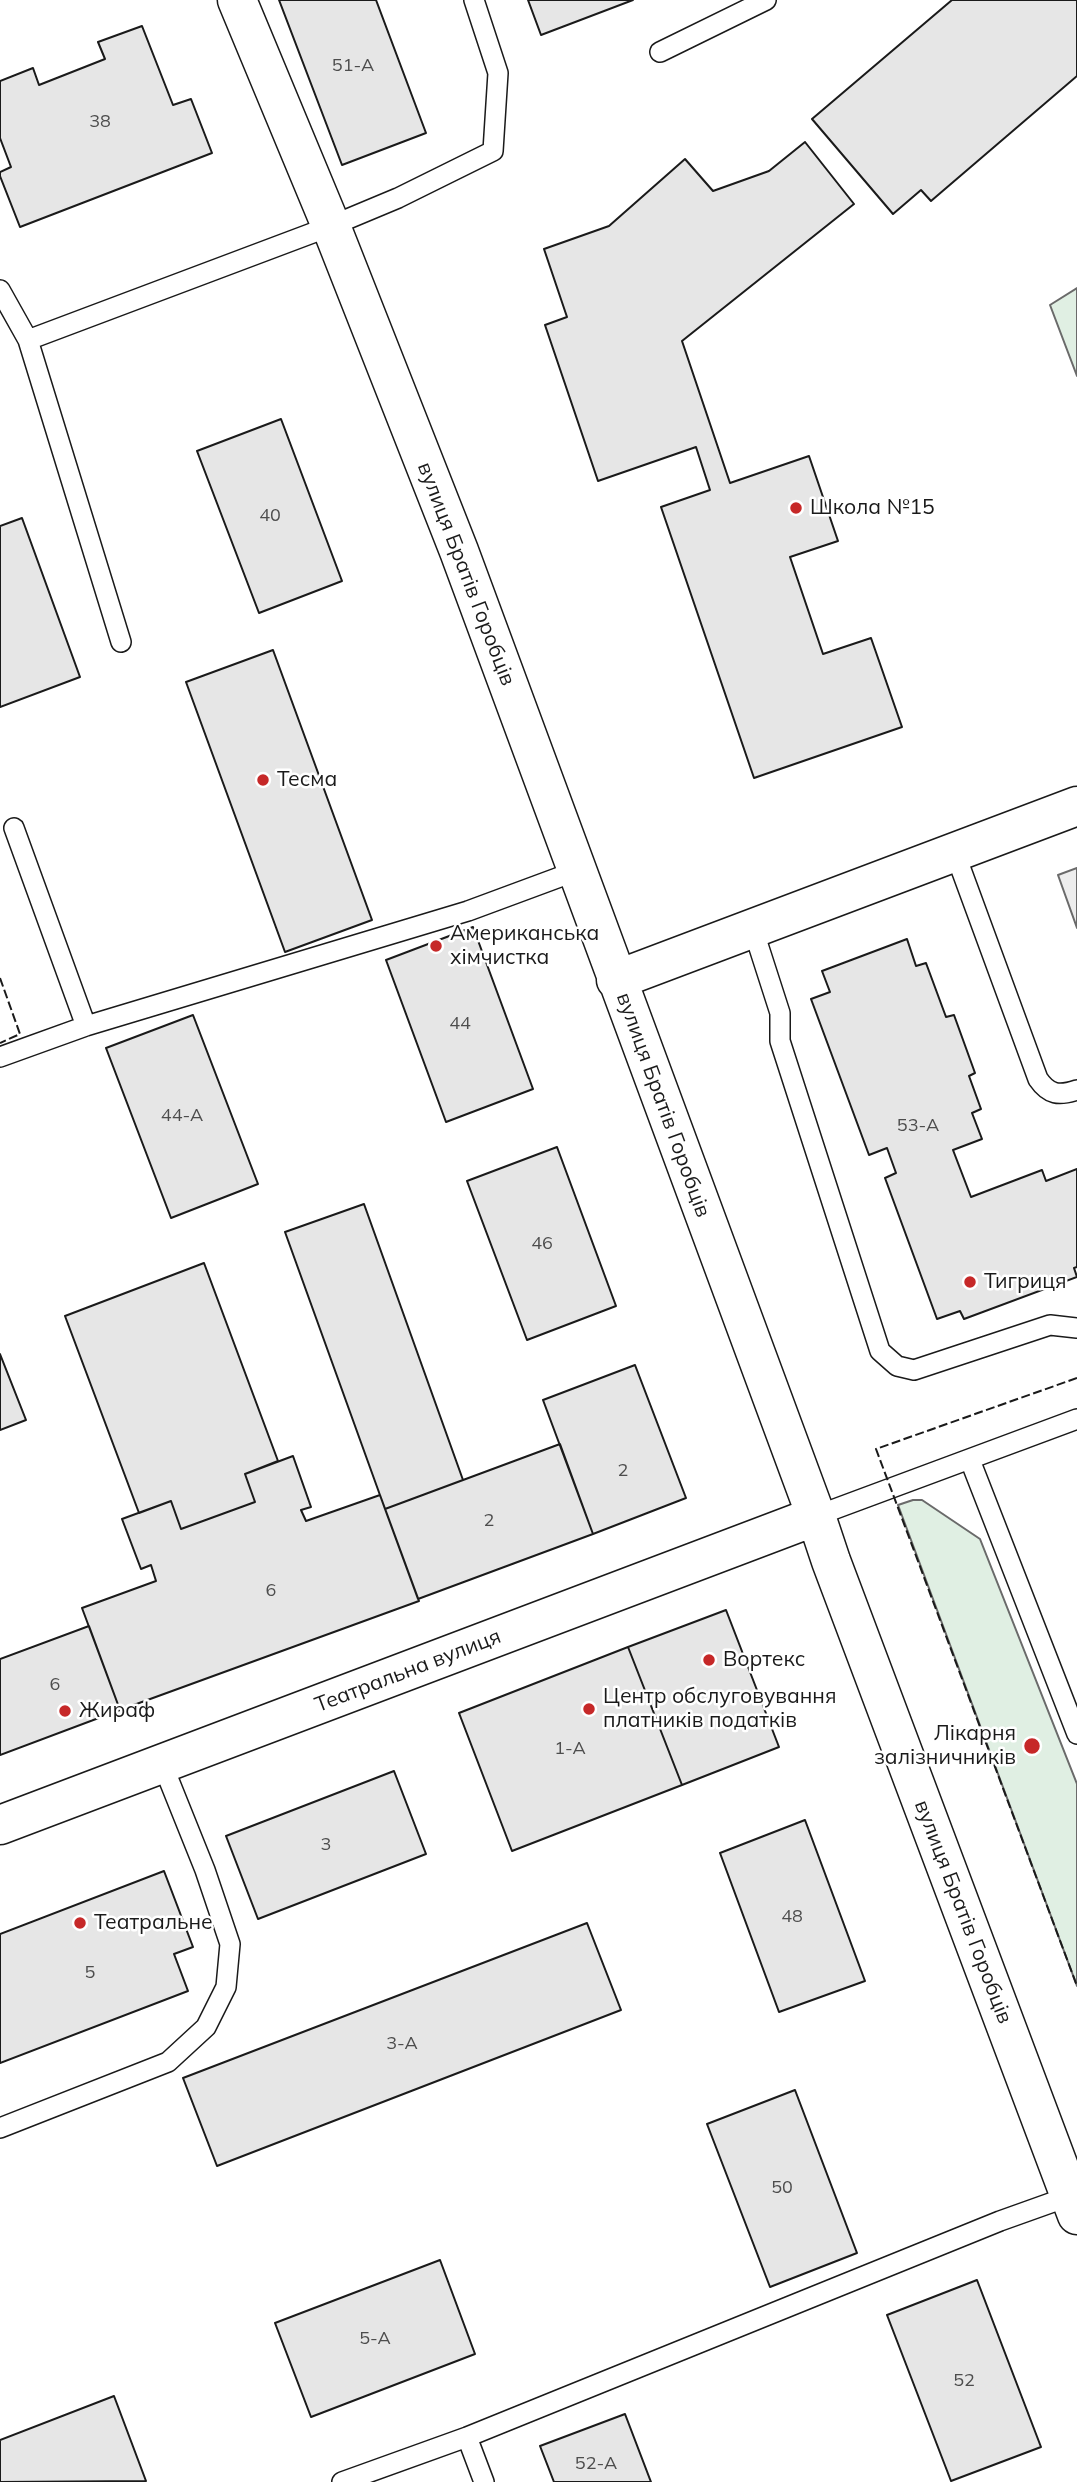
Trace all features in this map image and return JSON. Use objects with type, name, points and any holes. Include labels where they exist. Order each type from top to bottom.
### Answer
[{"type":"street","name":"вулиця Братів Горобців","points":[[237,0],[331,226],[459,551],[831,1561],[1073,2205]]},
{"type":"street","points":[[616,980],[1077,806]]},
{"type":"street","name":"Театральна вулиця","points":[[0,1825],[816,1516]]},
{"type":"lane","points":[[28,340],[331,226],[398,198],[493,151],[498,73],[474,0]]},
{"type":"lane","points":[[660,52],[766,0]]},
{"type":"lane","points":[[0,290],[28,340],[121,642]]},
{"type":"lane","points":[[14,828],[86,1026]]},
{"type":"lane","points":[[955,853],[1038,1079],[1044,1088],[1052,1093],[1062,1094],[1077,1090]]},
{"type":"lane","points":[[0,1057],[86,1026],[468,911],[576,871]]},
{"type":"lane","points":[[752,929],[780,1013],[780,1041],[880,1351],[897,1366],[914,1370],[1049,1325],[1077,1328]]},
{"type":"lane","points":[[816,1516],[1077,1419]]},
{"type":"lane","points":[[970,1460],[1071,1701],[1077,1734]]},
{"type":"lane","points":[[0,2129],[168,2062],[206,2027],[226,1987],[230,1944],[205,1870],[162,1763]]},
{"type":"lane","points":[[342,2482],[467,2437],[988,2226],[1073,2205]]},
{"type":"lane","points":[[467,2437],[484,2482]]},
{"type":"green space","points":[[1077,288],[1077,376],[1050,305]]},
{"type":"green space","points":[[922,1500],[980,1539],[1077,1784],[1077,1986],[898,1505]]},
{"type":"shaded area","points":[[1077,868],[1077,928],[1058,875]]},
{"type":"building","points":[[279,0],[376,0],[426,133],[342,165]]},
{"type":"building","points":[[528,0],[633,0],[541,35]]},
{"type":"building","points":[[952,0],[1077,0],[1077,76],[931,201],[921,190],[893,214],[812,119]]},
{"type":"building","points":[[142,26],[173,105],[191,99],[212,153],[20,227],[0,176],[0,172],[11,167],[0,138],[0,81],[33,68],[39,85],[105,59],[98,42]]},
{"type":"building","points":[[805,142],[854,204],[682,341],[730,483],[809,456],[838,541],[790,557],[823,654],[871,638],[902,727],[754,778],[661,507],[710,490],[696,447],[598,481],[545,325],[567,317],[544,249],[609,226],[685,159],[713,191],[769,171]]},
{"type":"building","points":[[281,419],[342,581],[259,613],[197,451]]},
{"type":"building","points":[[22,518],[80,677],[0,707],[0,526]]},
{"type":"building","points":[[273,650],[372,920],[285,952],[186,682]]},
{"type":"building","points":[[473,927],[533,1089],[446,1122],[386,960]]},
{"type":"building","points":[[907,939],[916,966],[926,963],[946,1017],[954,1015],[975,1073],[969,1076],[981,1109],[972,1113],[982,1139],[953,1150],[971,1197],[1042,1170],[1046,1181],[1077,1169],[1077,1267],[1074,1268],[1077,1277],[964,1319],[960,1311],[937,1319],[885,1178],[896,1173],[887,1148],[869,1155],[811,999],[830,992],[822,971]]},
{"type":"building","points":[[193,1015],[258,1184],[171,1218],[106,1048]]},
{"type":"building","points":[[557,1147],[616,1306],[527,1340],[467,1181]]},
{"type":"building","points":[[364,1204],[463,1480],[385,1509],[285,1232]]},
{"type":"building","points":[[204,1263],[278,1461],[245,1474],[255,1502],[181,1529],[171,1501],[139,1513],[65,1316]]},
{"type":"building","points":[[0,1354],[26,1420],[0,1430]]},
{"type":"building","points":[[635,1365],[686,1498],[593,1534],[543,1400]]},
{"type":"building","points":[[560,1444],[593,1534],[418,1599],[385,1509]]},
{"type":"building","points":[[293,1456],[311,1507],[301,1510],[306,1521],[380,1495],[419,1601],[120,1710],[82,1608],[156,1581],[151,1565],[141,1569],[122,1519],[171,1501],[181,1529],[255,1502],[245,1474]]},
{"type":"building","points":[[726,1610],[779,1747],[682,1785],[628,1647]]},
{"type":"building","points":[[89,1626],[120,1710],[0,1755],[0,1659]]},
{"type":"building","points":[[628,1647],[682,1785],[512,1851],[459,1713]]},
{"type":"building","points":[[394,1771],[426,1854],[258,1919],[226,1836]]},
{"type":"building","points":[[805,1820],[865,1981],[779,2012],[720,1853]]},
{"type":"building","points":[[164,1871],[193,1947],[174,1954],[188,1991],[0,2063],[0,1934]]},
{"type":"building","points":[[587,1923],[621,2010],[217,2166],[183,2078]]},
{"type":"building","points":[[795,2090],[857,2253],[770,2287],[707,2124]]},
{"type":"building","points":[[440,2260],[475,2354],[311,2417],[275,2323]]},
{"type":"building","points":[[977,2280],[1041,2447],[951,2481],[887,2315]]},
{"type":"building","points":[[114,2396],[146,2481],[0,2482],[0,2440]]},
{"type":"building","points":[[625,2414],[651,2482],[554,2482],[540,2446]]},
{"type":"fence","points":[[0,978],[20,1034],[0,1043]]},
{"type":"fence","points":[[1077,1378],[876,1449],[1077,1986]]},
{"type":"place","name":"Школа №15","points":[[796,508]]},
{"type":"place","name":"Тесма","points":[[263,780]]},
{"type":"place","name":"Американська хімчистка","points":[[436,946]]},
{"type":"place","name":"Тигриця","points":[[970,1282]]},
{"type":"place","name":"Вортекс","points":[[709,1660]]},
{"type":"place","name":"Центр обслуговування платників податків","points":[[589,1709]]},
{"type":"place","name":"Жираф","points":[[65,1711]]},
{"type":"place","name":"Лікарня залізничників","points":[[1032,1746]]},
{"type":"place","name":"Театральне","points":[[80,1923]]}]
